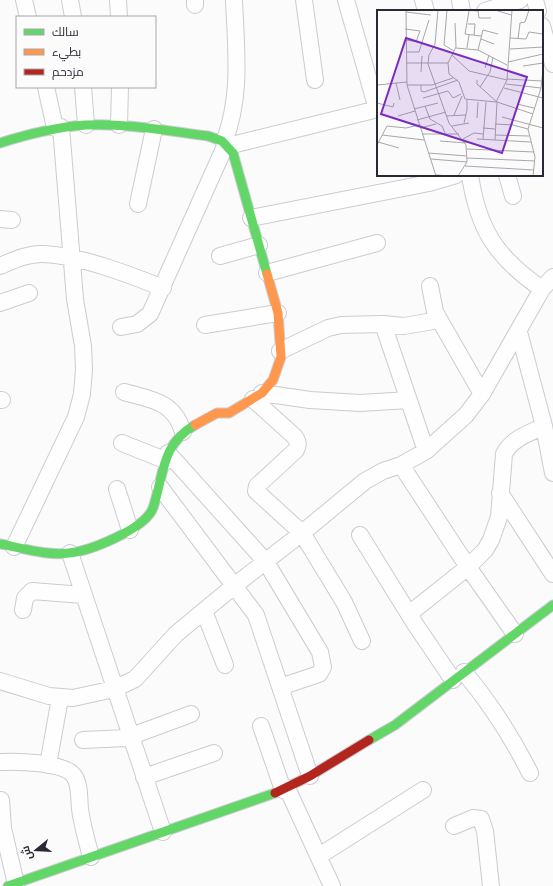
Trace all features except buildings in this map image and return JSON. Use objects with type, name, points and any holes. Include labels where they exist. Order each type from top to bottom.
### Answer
[{"type":"street","points":[[24,0],[28,16]]},
{"type":"street","points":[[70,0],[73,16]]},
{"type":"street","points":[[118,0],[119,16]]},
{"type":"street","points":[[121,327],[129,326],[144,320],[150,314],[163,288],[226,144],[233,112],[237,81],[234,0]]},
{"type":"street","points":[[304,0],[315,80]]},
{"type":"street","points":[[346,0],[377,106]]},
{"type":"street","points":[[423,0],[426,10]]},
{"type":"street","points":[[460,0],[462,10]]},
{"type":"street","points":[[488,10],[520,0]]},
{"type":"street","points":[[535,0],[538,10]]},
{"type":"street","points":[[543,29],[553,64]]},
{"type":"street","points":[[0,143],[58,128],[86,125],[119,125],[208,136],[226,144],[233,154],[278,313],[280,351],[276,373],[258,396],[229,413],[218,413],[183,432],[176,439],[168,457],[155,504],[149,516],[130,530],[102,543],[70,553],[53,553],[7,545],[76,417],[82,394],[84,370],[83,346],[75,299],[58,128],[46,88]]},
{"type":"street","points":[[83,88],[86,125]]},
{"type":"street","points":[[119,125],[120,88]]},
{"type":"street","points":[[226,144],[377,109]]},
{"type":"street","points":[[138,204],[154,129]]},
{"type":"street","points":[[251,218],[429,179],[449,176]]},
{"type":"street","points":[[0,681],[60,698],[86,696],[114,689],[135,679],[160,649],[234,586],[366,481],[383,471],[401,465],[426,451],[466,415],[482,394],[548,283],[519,272],[499,252],[484,227],[474,200],[470,176]]},
{"type":"street","points":[[507,176],[513,196]]},
{"type":"street","points":[[267,273],[377,244]]},
{"type":"street","points":[[220,256],[259,245]]},
{"type":"street","points":[[0,266],[21,258],[44,254],[72,259],[133,276],[163,288]]},
{"type":"street","points":[[430,286],[433,304],[440,320],[482,394]]},
{"type":"street","points":[[0,303],[29,294]]},
{"type":"street","points":[[205,325],[278,313]]},
{"type":"street","points":[[280,351],[328,328],[341,325],[382,324],[404,326],[440,320]]},
{"type":"street","points":[[382,324],[426,451]]},
{"type":"street","points":[[519,332],[544,426],[553,473]]},
{"type":"street","points":[[124,392],[165,404],[177,416],[183,432]]},
{"type":"street","points":[[258,396],[360,403],[409,400]]},
{"type":"street","points":[[258,396],[294,436],[298,445],[296,450],[257,486],[256,491],[302,533],[344,602],[362,641]]},
{"type":"street","points":[[409,614],[468,567],[485,550],[496,529],[499,517],[504,454],[507,447],[513,442],[544,426]]},
{"type":"street","points":[[122,443],[168,457],[266,562],[322,659],[323,667],[319,674],[280,687]]},
{"type":"street","points":[[401,465],[468,567],[515,634]]},
{"type":"street","points":[[160,487],[256,615],[310,776]]},
{"type":"street","points":[[117,489],[130,530]]},
{"type":"street","points":[[500,493],[553,574]]},
{"type":"street","points":[[360,535],[409,614],[458,676],[477,687],[517,747],[530,773]]},
{"type":"street","points":[[70,553],[130,737],[164,832]]},
{"type":"street","points":[[23,610],[25,598],[32,591],[83,595]]},
{"type":"street","points":[[204,611],[225,665]]},
{"type":"street","points":[[1,808],[12,885],[230,810],[285,789],[310,776],[395,725],[515,634],[551,611]]},
{"type":"street","points":[[48,765],[60,698]]},
{"type":"street","points":[[83,740],[130,737],[191,714]]},
{"type":"street","points":[[261,726],[285,789],[319,856],[332,886]]},
{"type":"street","points":[[144,777],[214,753]]},
{"type":"street","points":[[0,762],[21,762],[48,765],[68,770],[77,779],[80,809],[91,857]]},
{"type":"street","points":[[319,856],[423,790]]},
{"type":"street","points":[[454,826],[473,818],[481,819],[485,831],[491,886]]},
{"type":"traffic: fast","points":[[0,143],[53,129],[86,125],[132,126],[208,136],[222,141],[233,153],[267,274]]},
{"type":"traffic: fast","points":[[0,544],[43,553],[61,554],[90,548],[116,538],[128,531],[148,516],[153,508],[165,461],[170,451],[176,441],[195,425]]},
{"type":"traffic: fast","points":[[369,740],[395,725],[553,605]]},
{"type":"traffic: fast","points":[[8,886],[275,793]]},
{"type":"traffic: slow","points":[[195,425],[217,413],[229,413],[262,393],[273,380],[281,357],[278,313],[267,274]]},
{"type":"traffic: jam","points":[[275,793],[310,776],[369,740]]}]
